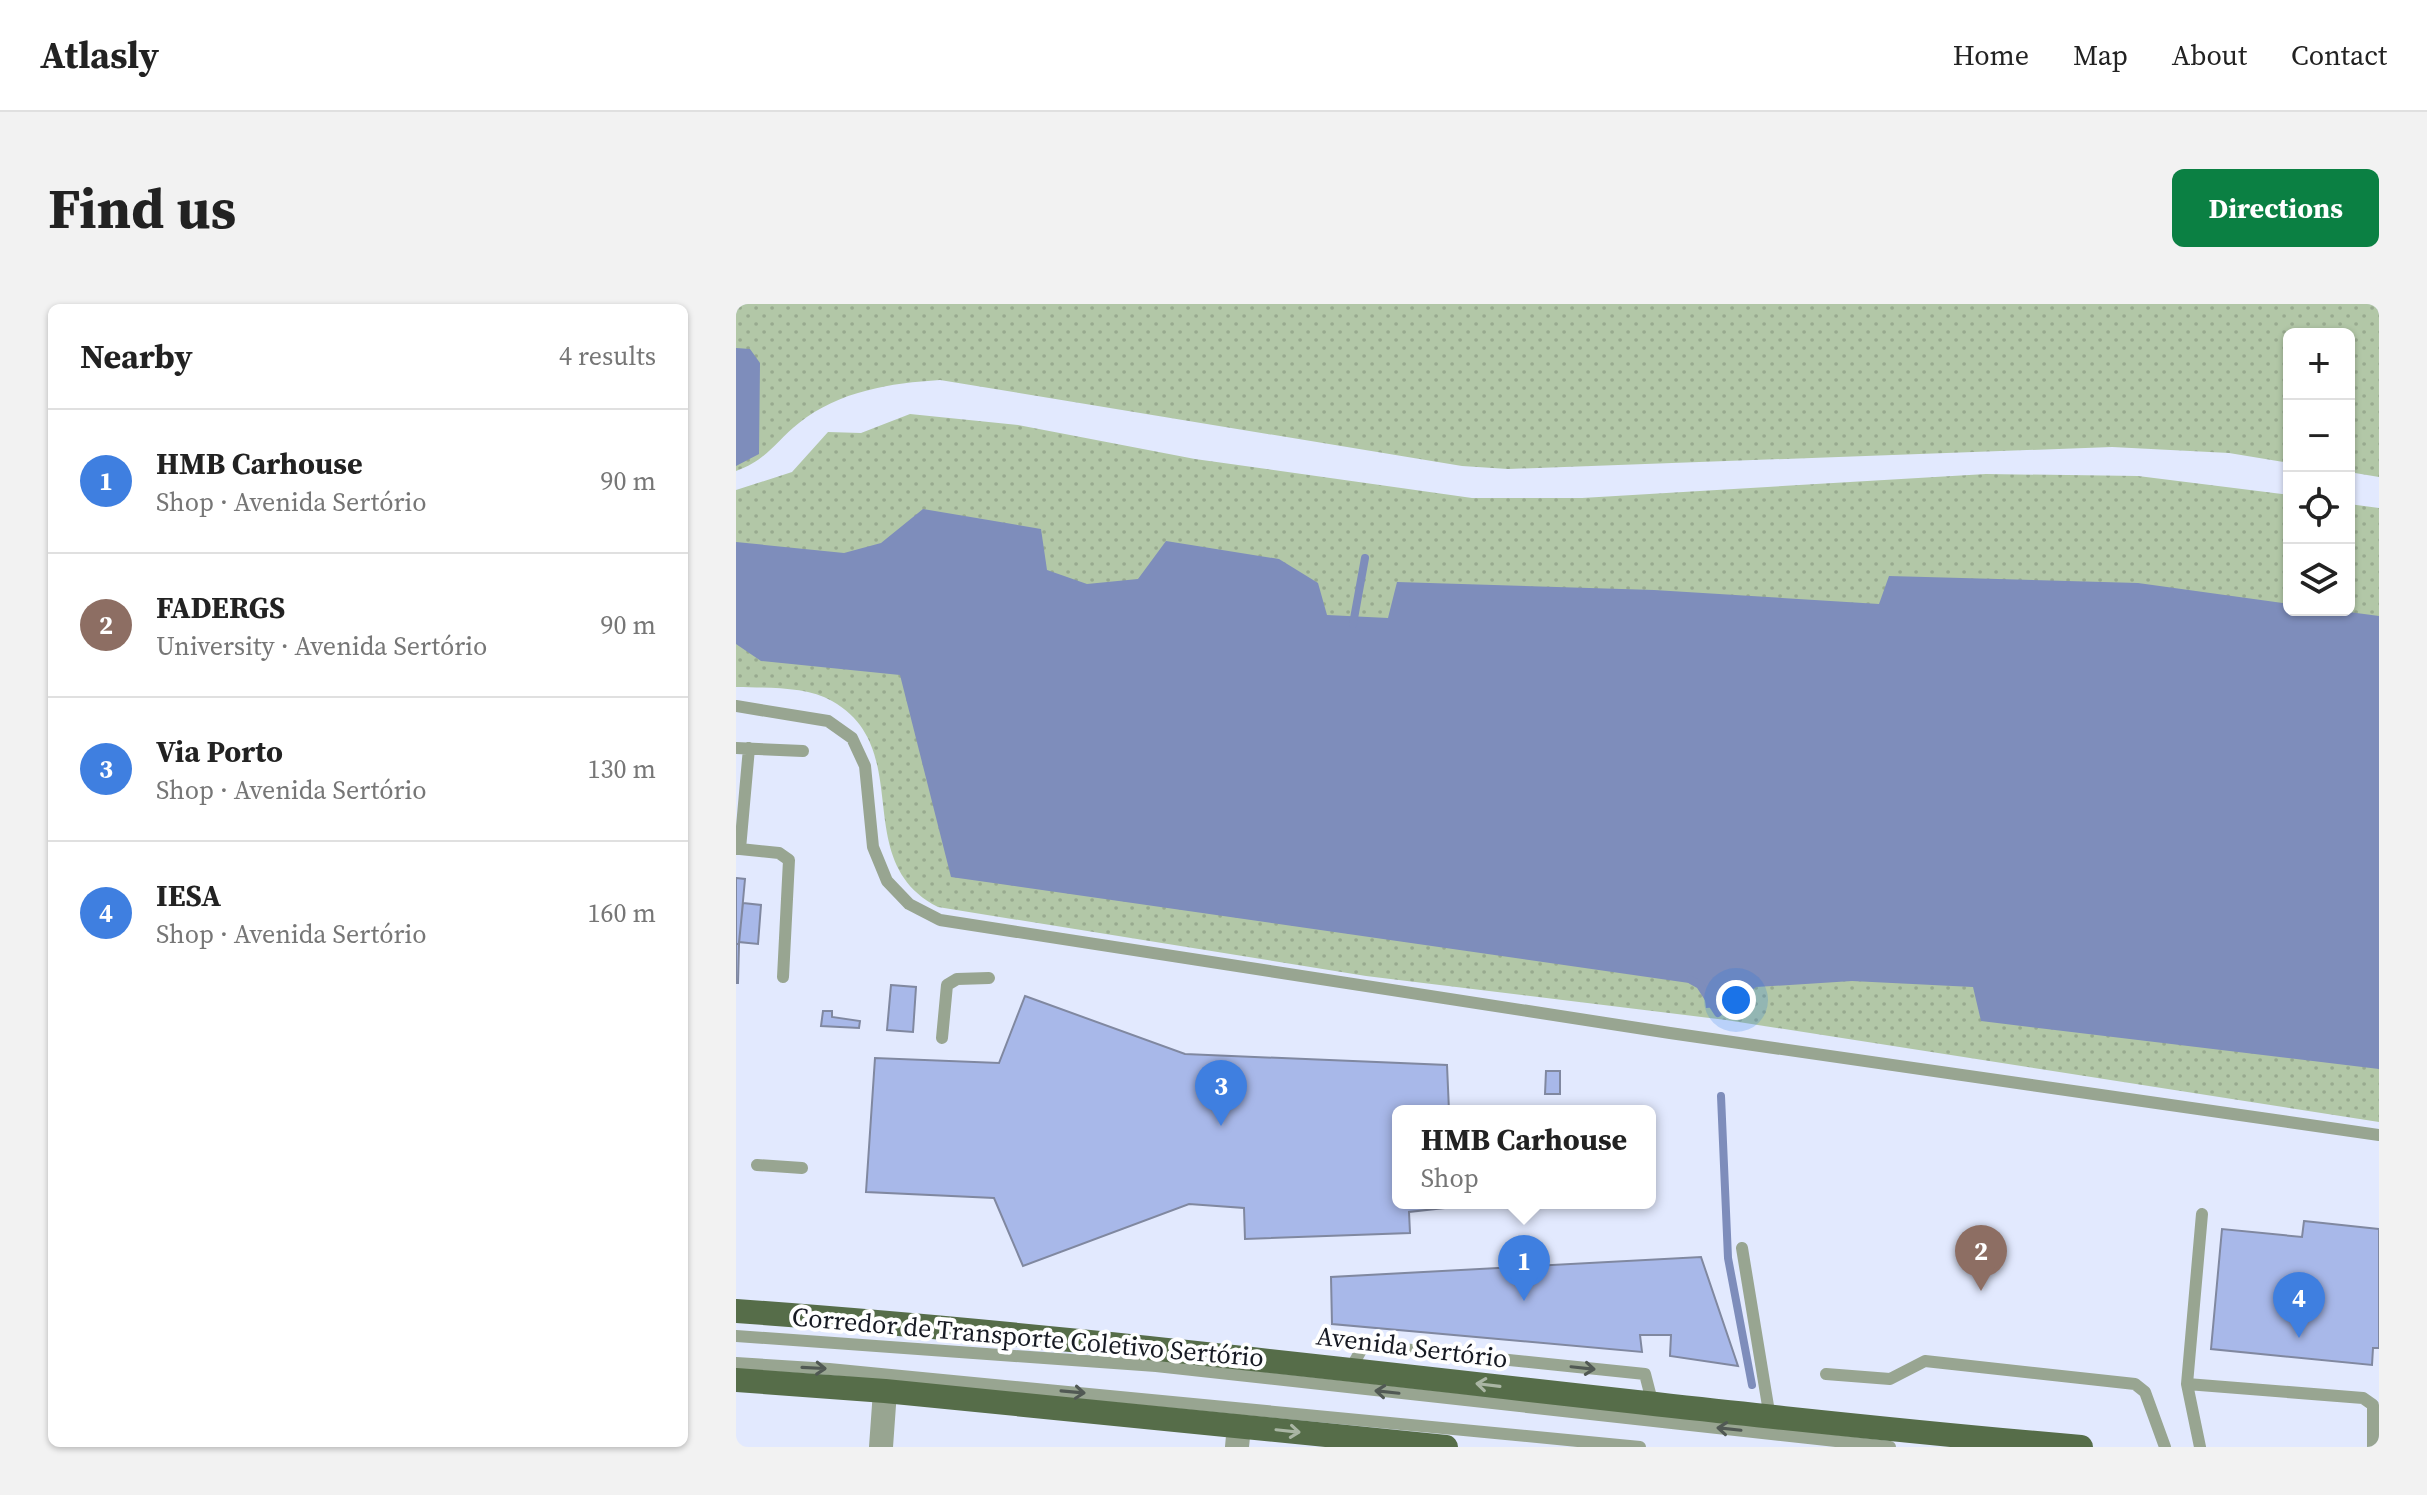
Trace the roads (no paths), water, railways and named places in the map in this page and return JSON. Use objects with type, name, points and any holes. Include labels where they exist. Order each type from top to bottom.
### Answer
[{"type":"main road","name":"Avenida Sertório","points":[[736,1311],[1351,1368],[1770,1418],[2081,1447]]},
{"type":"main road","points":[[736,1380],[885,1391],[1238,1437],[1446,1447]]},
{"type":"street","points":[[881,1447],[885,1391]]},
{"type":"lane","points":[[736,706],[828,721],[852,738],[865,766],[873,847],[887,881],[909,904],[940,920],[1670,1033],[2379,1135]]},
{"type":"lane","points":[[783,977],[789,860],[779,853],[738,849],[742,748],[803,751]]},
{"type":"lane","points":[[942,1038],[947,985],[957,979],[989,978]]},
{"type":"lane","points":[[757,1165],[802,1168]]},
{"type":"lane","points":[[2200,1447],[2187,1384],[2202,1214]]},
{"type":"lane","points":[[1742,1248],[1770,1418]]},
{"type":"lane","name":"Corredor de Transporte Coletivo Sertório","points":[[736,1336],[1156,1366],[1890,1447]]},
{"type":"lane","points":[[1826,1374],[1890,1379],[1925,1361],[2135,1384],[2145,1392],[2165,1447]]},
{"type":"lane","name":"Corredor de Transporte Coletivo Sertório","points":[[736,1363],[829,1369],[1640,1447]]},
{"type":"lane","points":[[2187,1384],[2363,1398],[2373,1405],[2373,1447]]},
{"type":"water","points":[[736,348],[750,349],[760,363],[759,454],[736,466]]},
{"type":"water","points":[[923,509],[1041,529],[1047,570],[1087,584],[1138,579],[1166,541],[1279,559],[1318,583],[1327,615],[1388,618],[1397,582],[1654,590],[1879,604],[1889,576],[2138,583],[2283,603],[2283,616],[2355,616],[2355,613],[2379,616],[2379,1069],[1981,1021],[1973,987],[1852,981],[1756,987],[1734,1006],[1706,1008],[1703,985],[951,877],[900,675],[761,661],[736,644],[736,542],[844,553],[881,543]]},
{"type":"waterway","points":[[1353,624],[1365,558]]},
{"type":"waterway","points":[[1691,980],[1700,985],[1718,1013]]},
{"type":"waterway","points":[[1721,1096],[1728,1258],[1752,1385]]},
{"type":"place","name":"Via Porto","points":[[1221,1126]]},
{"type":"place","name":"FADERGS","points":[[1981,1291]]},
{"type":"place","name":"HMB Carhouse","points":[[1524,1301]]},
{"type":"place","name":"IESA","points":[[2299,1338]]}]
